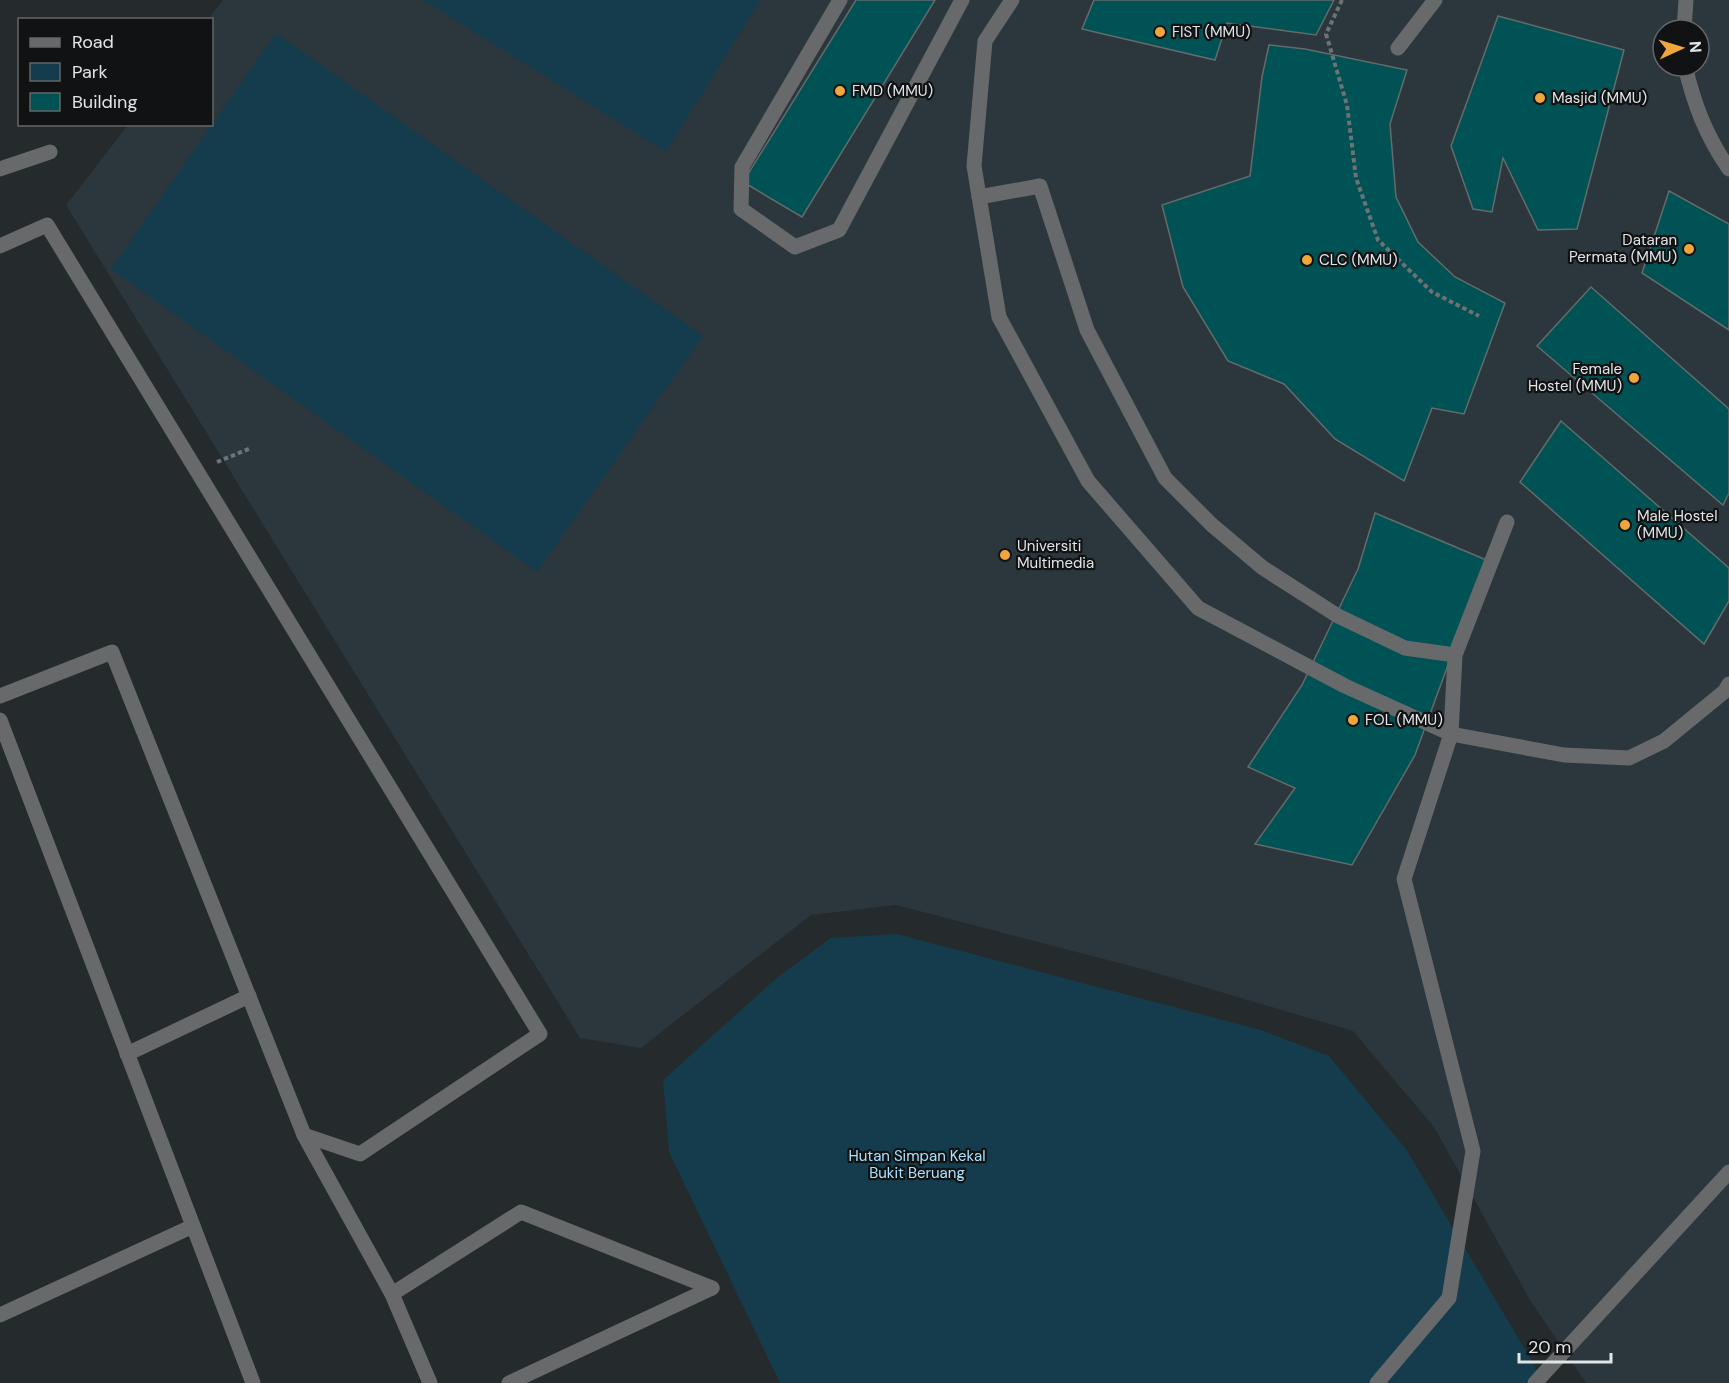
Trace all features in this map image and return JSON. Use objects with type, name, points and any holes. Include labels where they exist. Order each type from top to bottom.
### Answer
[{"type":"street","points":[[840,0],[742,167],[741,209],[795,247],[839,230],[962,0]]},
{"type":"street","points":[[1012,0],[985,41],[974,166],[999,316],[1088,481],[1198,608],[1344,686],[1451,734],[1564,755],[1629,758],[1664,741],[1725,691],[1729,684]]},
{"type":"street","points":[[1398,48],[1435,0]]},
{"type":"street","points":[[1685,18],[1686,0]]},
{"type":"street","points":[[1688,78],[1694,106],[1713,147],[1729,169]]},
{"type":"street","points":[[0,169],[50,152]]},
{"type":"street","points":[[979,197],[1040,186],[1087,330],[1115,386],[1165,478],[1212,525],[1263,568],[1338,616],[1405,648],[1455,655]]},
{"type":"street","points":[[0,246],[47,225],[540,1034],[360,1154],[304,1135]]},
{"type":"street","points":[[1377,1383],[1449,1298],[1473,1151],[1404,879],[1451,734],[1455,655],[1507,522]]},
{"type":"street","points":[[0,696],[112,652],[304,1135],[392,1294],[429,1383]]},
{"type":"street","points":[[0,720],[193,1226],[248,1381]]},
{"type":"street","points":[[127,1054],[249,996]]},
{"type":"street","points":[[1535,1383],[1729,1172]]},
{"type":"street","points":[[392,1294],[521,1212],[712,1288],[509,1383]]},
{"type":"street","points":[[0,1315],[193,1226]]},
{"type":"path","points":[[1342,0],[1326,34],[1347,105],[1356,177],[1378,240],[1432,292],[1479,316]]},
{"type":"path","points":[[233,454],[251,448]]},
{"type":"shaded area","name":"Universiti Multimedia","points":[[223,0],[1729,0],[1729,1383],[1586,1383],[1530,1300],[1434,1127],[1353,1031],[1146,970],[896,905],[811,915],[641,1048],[580,1038],[66,205],[127,126],[213,126],[213,18],[209,18]]},
{"type":"green space","points":[[423,0],[760,0],[666,152]]},
{"type":"green space","points":[[276,33],[703,336],[537,572],[111,269]]},
{"type":"green space","name":"Hutan Simpan Kekal Bukit Beruang","points":[[897,934],[1261,1030],[1329,1056],[1406,1149],[1545,1383],[780,1383],[669,1152],[663,1080],[779,976],[831,938]]},
{"type":"building","name":"FMD (MMU)","points":[[856,0],[935,0],[802,217],[743,182]]},
{"type":"building","name":"FIST (MMU)","points":[[1094,0],[1334,0],[1316,35],[1227,23],[1215,60],[1082,29]]},
{"type":"building","name":"Masjid (MMU)","points":[[1498,16],[1624,50],[1577,229],[1538,230],[1503,158],[1492,212],[1473,209],[1451,146]]},
{"type":"building","name":"CLC (MMU)","points":[[1269,45],[1305,49],[1407,70],[1390,124],[1396,197],[1418,242],[1455,277],[1505,303],[1464,414],[1432,408],[1404,481],[1335,439],[1284,384],[1228,361],[1183,287],[1162,205],[1250,176],[1262,77]]},
{"type":"building","name":"Dataran Permata (MMU)","points":[[1669,191],[1729,224],[1729,330],[1642,273]]},
{"type":"building","name":"Female Hostel (MMU)","points":[[1591,287],[1729,409],[1729,493],[1723,505],[1537,346]]},
{"type":"building","name":"Male Hostel (MMU)","points":[[1561,421],[1729,568],[1729,601],[1704,644],[1520,482]]},
{"type":"building","name":"FOL (MMU)","points":[[1375,513],[1491,562],[1452,654],[1415,755],[1352,865],[1255,844],[1295,788],[1248,767],[1302,685],[1358,569]]},
{"type":"place","name":"FIST (MMU)","points":[[1160,32]]},
{"type":"place","name":"FMD (MMU)","points":[[840,91]]},
{"type":"place","name":"Masjid (MMU)","points":[[1540,98]]},
{"type":"place","name":"Dataran Permata (MMU)","points":[[1689,249]]},
{"type":"place","name":"CLC (MMU)","points":[[1307,260]]},
{"type":"place","name":"Female Hostel (MMU)","points":[[1634,378]]},
{"type":"place","name":"Male Hostel (MMU)","points":[[1625,525]]},
{"type":"place","name":"Universiti Multimedia","points":[[1005,555]]},
{"type":"place","name":"FOL (MMU)","points":[[1353,720]]}]
